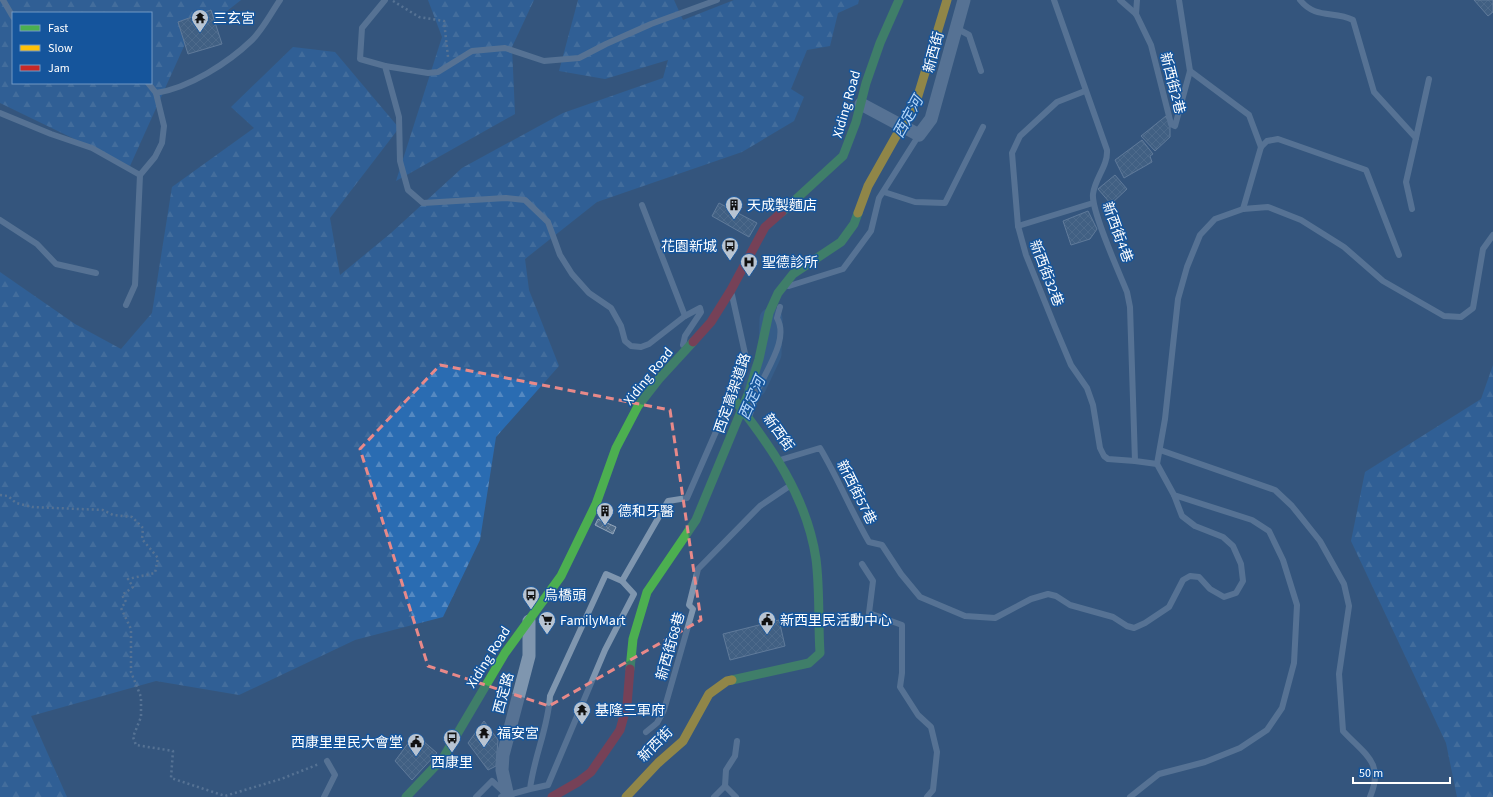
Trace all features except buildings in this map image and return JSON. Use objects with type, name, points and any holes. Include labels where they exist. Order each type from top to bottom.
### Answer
[{"type":"street","name":"Xiding Road","points":[[406,797],[443,758],[505,653],[561,576],[596,504],[616,448],[638,406],[659,379],[711,322],[731,290],[765,226],[843,156],[848,147],[866,83],[880,43],[899,0]]},
{"type":"street","name":"西定高架道路","points":[[552,797],[578,782],[591,772],[620,730],[627,704],[633,639],[647,592],[696,520],[749,392],[759,359],[769,313],[778,293],[793,274],[841,242],[854,224],[868,186],[918,99],[946,0]]},
{"type":"street","name":"新西街","points":[[919,136],[931,119],[964,0]]},
{"type":"street","points":[[861,104],[919,136]]},
{"type":"street","points":[[732,398],[749,418]]},
{"type":"street","name":"新西街","points":[[626,797],[658,763],[683,741],[709,694],[727,681],[809,663],[820,653],[816,558],[806,518],[780,460],[749,418]]},
{"type":"street","name":"西定路","points":[[505,797],[502,770],[503,755],[530,656],[529,621]]},
{"type":"lane","points":[[3,0],[12,15]]},
{"type":"lane","points":[[156,93],[167,92],[215,70],[252,40],[280,0]]},
{"type":"lane","points":[[384,0],[362,28],[360,59],[384,66],[428,73],[438,72],[449,63],[472,51],[505,48],[544,61],[579,58],[651,24],[717,0]]},
{"type":"lane","name":"新西街4巷","points":[[1055,0],[1085,91],[1108,150],[1108,158],[1095,186],[1093,203],[1127,292],[1130,307],[1135,461]]},
{"type":"lane","points":[[1120,0],[1136,14]]},
{"type":"lane","points":[[1136,14],[1138,0]]},
{"type":"lane","name":"新西街2巷","points":[[1136,14],[1152,45],[1165,95],[1168,116],[1171,124],[1175,126],[1190,71],[1179,0]]},
{"type":"lane","points":[[1300,0],[1307,9],[1322,14],[1346,16],[1353,20],[1374,92],[1416,138]]},
{"type":"lane","points":[[956,28],[970,35],[981,71]]},
{"type":"lane","points":[[384,66],[399,117],[400,161],[408,190],[423,204],[506,198],[525,200],[548,222],[560,255],[572,274],[589,293],[611,308],[621,326],[625,341],[631,346],[649,344],[685,316],[700,308],[701,312],[685,336],[679,358]]},
{"type":"lane","points":[[1190,71],[1249,115],[1261,147]]},
{"type":"lane","points":[[1412,208],[1406,182],[1429,79]]},
{"type":"lane","points":[[126,305],[135,285],[140,174],[155,157],[162,143],[164,126],[156,93],[149,84]]},
{"type":"lane","name":"新西街32巷","points":[[1085,91],[1057,102],[1020,136],[1012,153],[1018,226],[1026,255],[1071,365],[1087,388],[1093,405],[1100,448],[1108,460],[1135,461]]},
{"type":"lane","points":[[0,113],[92,148],[140,174]]},
{"type":"lane","points":[[884,192],[915,202],[945,202],[983,127]]},
{"type":"lane","name":"新西街","points":[[749,418],[760,387],[776,355],[781,325],[778,318],[783,298],[789,286],[843,269],[871,231],[880,198],[919,136]]},
{"type":"lane","points":[[1244,209],[1261,147],[1268,141],[1278,139],[1366,170],[1399,255]]},
{"type":"lane","points":[[1018,226],[1093,203]]},
{"type":"lane","points":[[642,205],[685,316]]},
{"type":"lane","points":[[1130,797],[1159,774],[1206,762],[1240,748],[1267,730],[1282,708],[1294,663],[1297,605],[1283,560],[1268,531],[1252,520],[1174,495],[1157,464],[1165,419],[1178,299],[1187,267],[1200,235],[1215,219],[1244,209],[1268,207],[1301,220],[1344,247],[1384,281],[1444,316],[1461,317],[1473,308],[1483,249],[1493,235]]},
{"type":"lane","points":[[0,220],[37,244],[56,264],[96,273]]},
{"type":"lane","points":[[622,581],[668,501],[688,498],[732,398],[746,358],[731,290]]},
{"type":"lane","name":"新西街57巷","points":[[780,460],[820,448],[835,474],[852,513],[869,542],[882,545],[901,574],[920,596],[965,616],[995,618],[1031,599],[1048,594],[1056,596],[1070,605],[1112,617],[1127,626],[1134,628],[1145,623],[1169,607],[1183,580],[1190,576],[1199,578],[1210,589],[1224,597],[1236,593],[1243,581],[1241,564],[1233,546],[1223,537],[1195,526],[1182,516],[1174,495]]},
{"type":"lane","points":[[1160,450],[1275,490],[1292,506],[1320,542],[1344,584],[1349,606],[1339,674],[1343,731],[1366,752],[1376,772],[1376,784],[1370,797]]},
{"type":"lane","points":[[1135,461],[1157,464]]},
{"type":"lane","name":"新西街68巷","points":[[646,732],[656,723],[664,710],[693,609],[689,604],[698,568],[760,506],[792,484]]},
{"type":"lane","points":[[862,564],[873,581],[869,613],[902,625],[902,673],[900,687],[918,715],[931,727],[937,752],[933,790],[927,797]]},
{"type":"lane","points":[[476,797],[492,781],[505,797],[548,785],[605,650],[634,594],[622,581],[606,574],[550,696],[549,717],[532,770],[530,789]]},
{"type":"lane","points":[[714,797],[725,786],[726,770],[735,756],[737,741]]},
{"type":"lane","points":[[324,797],[335,775],[327,761]]},
{"type":"lane","points":[[725,786],[736,797]]},
{"type":"path","points":[[392,0],[419,17],[444,21],[449,63]]},
{"type":"path","points":[[0,495],[8,496],[16,503],[32,507],[103,510],[113,515],[132,517],[143,528],[142,539],[158,558],[155,573],[128,579],[133,587],[122,595],[126,602],[121,608],[131,629],[131,672],[141,697],[141,717],[133,737],[136,745],[173,752],[171,778],[225,796],[280,779],[327,761]]},
{"type":"highlighted area","points":[[440,365],[670,410],[701,620],[549,706],[428,666],[360,449]]},
{"type":"green space","points":[[0,0],[241,0],[185,44],[130,166],[0,103]]},
{"type":"green space","points":[[428,0],[534,0],[512,47],[515,114],[396,181],[442,37]]},
{"type":"green space","points":[[578,0],[674,0],[683,20],[734,0],[859,0],[858,4],[838,13],[830,46],[807,50],[791,89],[804,97],[794,121],[742,152],[597,202],[525,259],[529,290],[559,366],[496,437],[480,540],[443,617],[355,640],[239,695],[156,681],[31,716],[67,797],[0,797],[0,272],[75,324],[121,349],[152,313],[172,187],[254,128],[231,107],[293,47],[335,52],[399,128],[330,218],[340,275],[391,233],[462,168],[563,113],[663,78],[668,60],[605,79],[559,71]]},
{"type":"green space","points":[[1493,365],[1493,797],[1457,797],[1446,743],[1351,541],[1365,472],[1481,399]]},
{"type":"waterway","name":"西定河","points":[[755,386],[770,354],[771,319]]},
{"type":"traffic: fast","points":[[782,212],[843,156],[856,122],[866,83],[880,43],[899,0]]},
{"type":"traffic: fast","points":[[630,669],[633,639],[647,592],[696,520],[749,392],[759,359],[769,313],[778,293],[793,274],[841,242],[854,224],[858,213]]},
{"type":"traffic: fast","points":[[406,797],[443,758],[505,653],[561,576],[596,504],[616,448],[638,406],[659,379],[693,342]]},
{"type":"traffic: fast","points":[[732,680],[809,663],[820,653],[816,559],[805,514],[796,493],[774,454],[733,398]]},
{"type":"traffic: slow","points":[[858,213],[868,186],[917,99],[947,0]]},
{"type":"traffic: slow","points":[[626,797],[658,763],[683,741],[709,694],[727,681],[732,680]]},
{"type":"traffic: jam","points":[[693,342],[711,322],[731,290],[765,227],[782,212]]},
{"type":"traffic: jam","points":[[552,797],[578,782],[591,772],[620,730],[627,705],[630,669]]},
{"type":"place","name":"三玄宮","points":[[200,33]]},
{"type":"place","name":"天成製麵店","points":[[734,220]]},
{"type":"place","name":"花園新城","points":[[730,261]]},
{"type":"place","name":"聖德診所","points":[[749,277]]},
{"type":"place","name":"德和牙醫","points":[[605,526]]},
{"type":"place","name":"烏橋頭","points":[[531,610]]},
{"type":"place","name":"FamilyMart","points":[[547,635]]},
{"type":"place","name":"新西里民活動中心","points":[[767,635]]},
{"type":"place","name":"基隆三軍府","points":[[582,725]]},
{"type":"place","name":"福安宮","points":[[484,748]]},
{"type":"place","name":"西康里","points":[[452,753]]},
{"type":"place","name":"西康里里民大會堂","points":[[416,757]]}]
